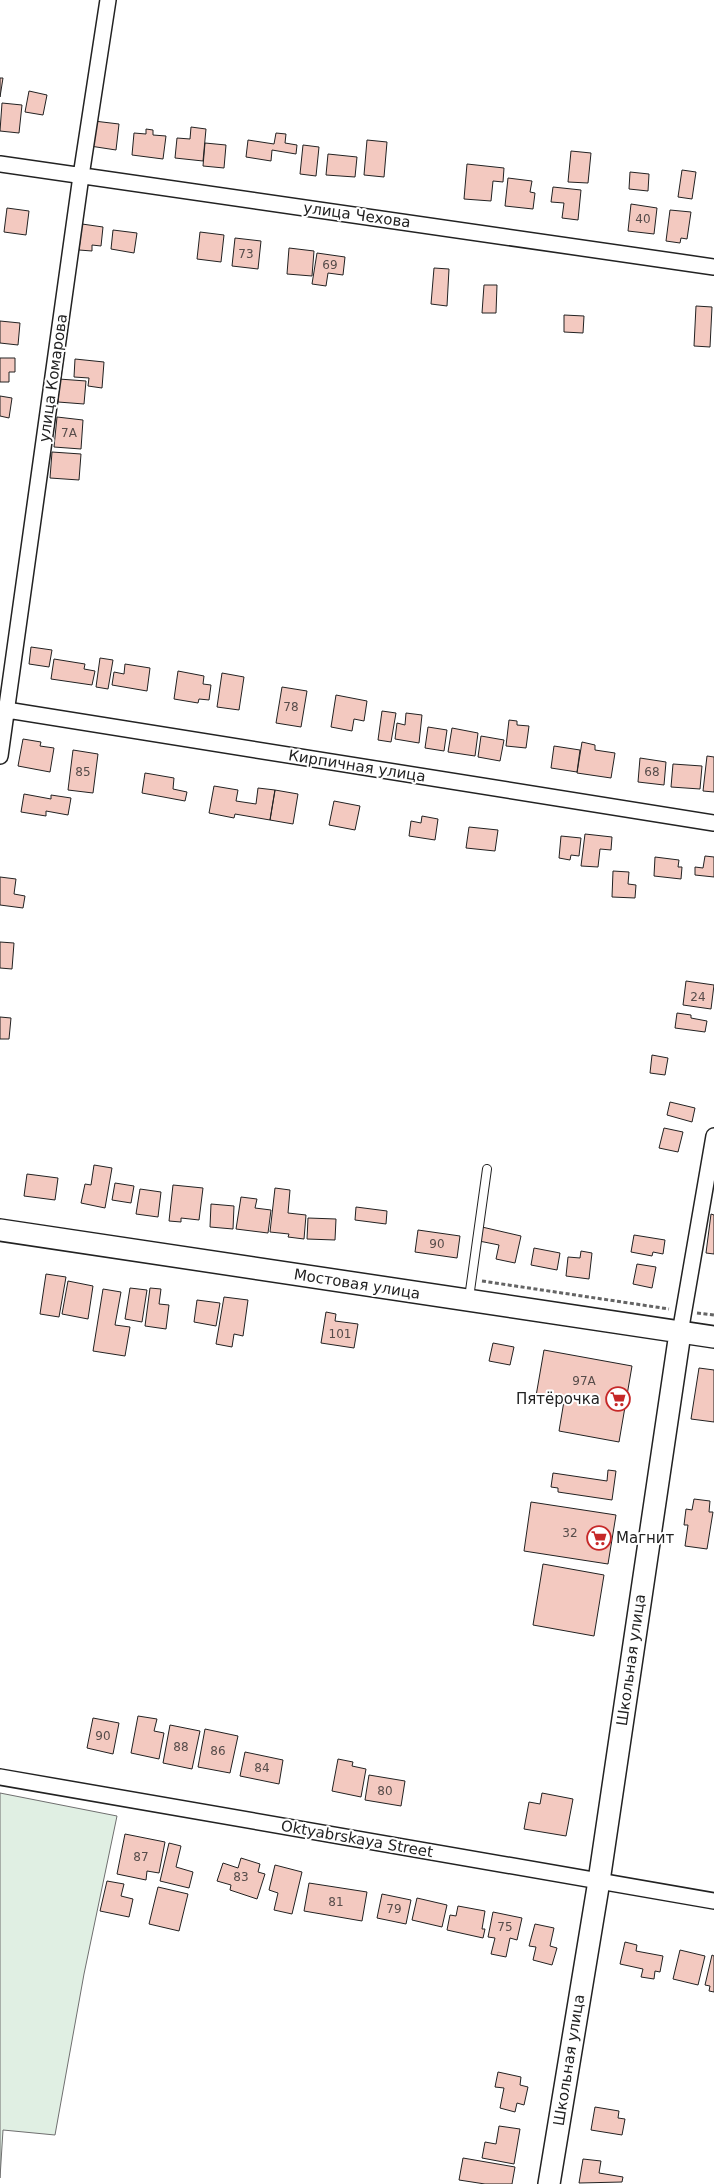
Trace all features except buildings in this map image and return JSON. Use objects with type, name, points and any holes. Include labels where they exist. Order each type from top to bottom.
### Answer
[{"type":"street","name":"улица Комарова","points":[[0,756],[4,709],[108,0]]},
{"type":"street","name":"улица Чехова","points":[[0,164],[714,267]]},
{"type":"street","name":"Кирпичная улица","points":[[4,709],[714,823]]},
{"type":"street","name":"Школьная улица","points":[[549,2184],[599,1882],[680,1333],[714,1136]]},
{"type":"street","name":"Мостовая улица","points":[[0,1230],[714,1337]]},
{"type":"street","name":"Oktyabrskaya Street","points":[[0,1777],[714,1901]]},
{"type":"lane","points":[[468,1301],[487,1169]]},
{"type":"path","points":[[470,1280],[714,1315]]},
{"type":"green space","points":[[0,1793],[117,1816],[84,1974],[55,2135],[3,2130],[0,2178]]},
{"type":"place","name":"Пятёрочка","points":[[618,1399]]},
{"type":"place","name":"Магнит","points":[[599,1538]]}]
